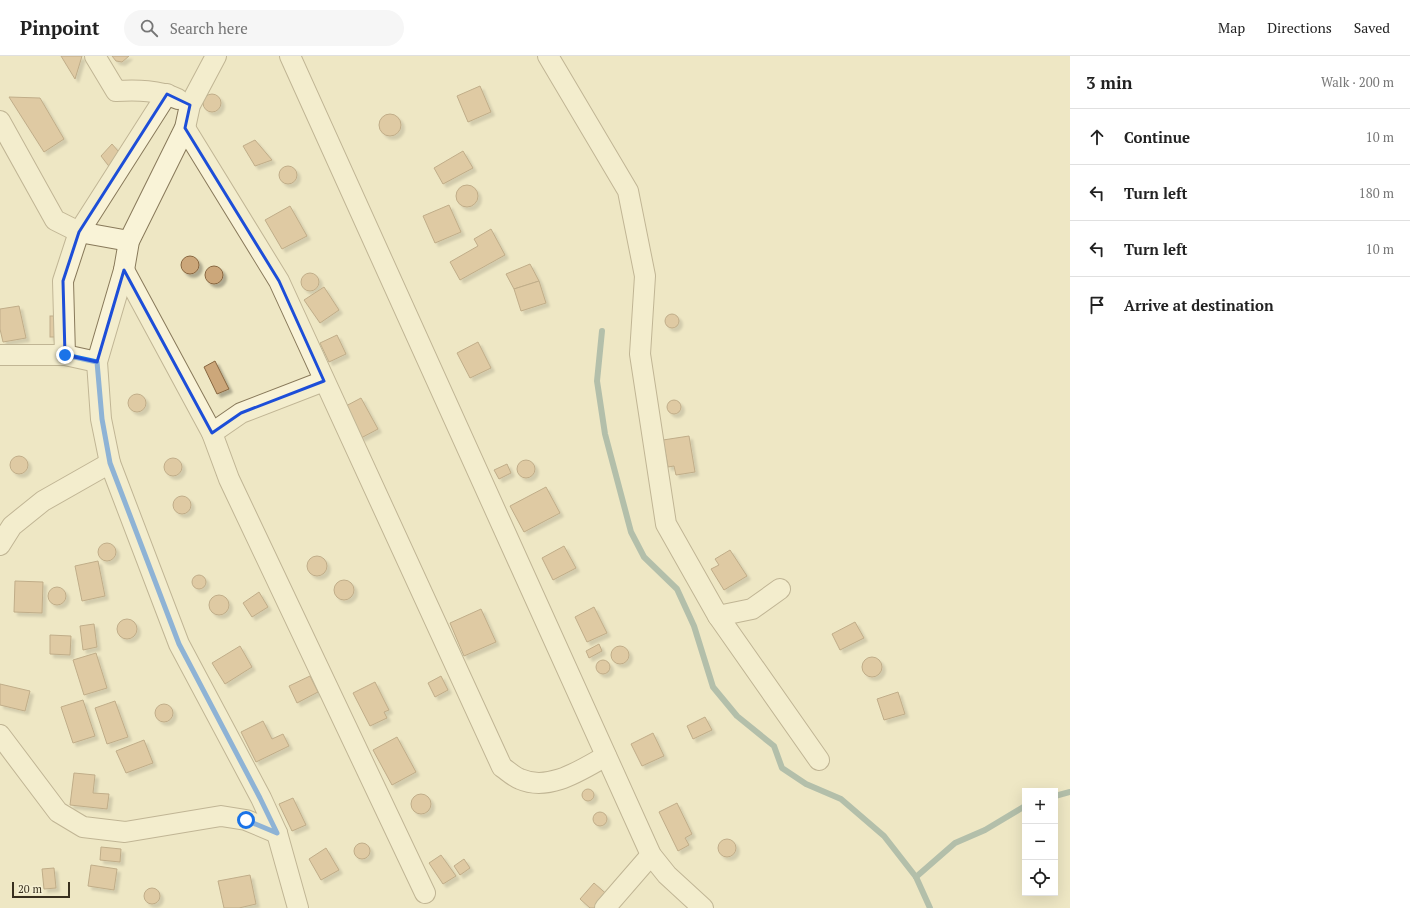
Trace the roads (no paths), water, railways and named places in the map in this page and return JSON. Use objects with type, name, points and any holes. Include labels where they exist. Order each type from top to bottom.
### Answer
[{"type":"street","points":[[95,56],[116,91],[147,90],[167,94],[190,105]]},
{"type":"street","points":[[216,56],[190,105],[185,128],[128,241],[124,270],[97,362],[102,419],[110,463],[179,644],[277,833],[298,908]]},
{"type":"street","points":[[290,56],[651,855],[667,875],[703,908]]},
{"type":"street","points":[[548,56],[628,191],[645,276],[640,354],[666,524],[718,616],[819,760]]},
{"type":"street","points":[[65,355],[63,281],[79,232],[167,94]]},
{"type":"street","points":[[0,121],[55,220],[79,232],[128,241]]},
{"type":"street","points":[[185,128],[279,281],[502,767],[520,779],[538,784],[577,773],[606,756]]},
{"type":"street","points":[[124,270],[212,432],[229,479],[425,893]]},
{"type":"street","points":[[0,355],[65,355],[97,362]]},
{"type":"street","points":[[212,432],[241,413],[324,381]]},
{"type":"street","points":[[0,545],[12,526],[43,501],[110,463]]},
{"type":"street","points":[[718,616],[752,609],[780,589]]},
{"type":"street","points":[[0,735],[58,812],[83,827],[125,832],[220,816],[246,820],[277,833]]},
{"type":"street","points":[[604,908],[651,855]]},
{"type":"waterway","points":[[602,331],[597,381],[605,434],[631,532],[644,557],[677,589],[694,626],[713,687],[737,716],[774,746],[782,768],[806,784],[841,799],[884,836],[916,877],[930,908]]},
{"type":"waterway","points":[[1058,795],[1070,792]]},
{"type":"waterway","points":[[916,877],[955,843],[985,830],[1022,808]]}]
